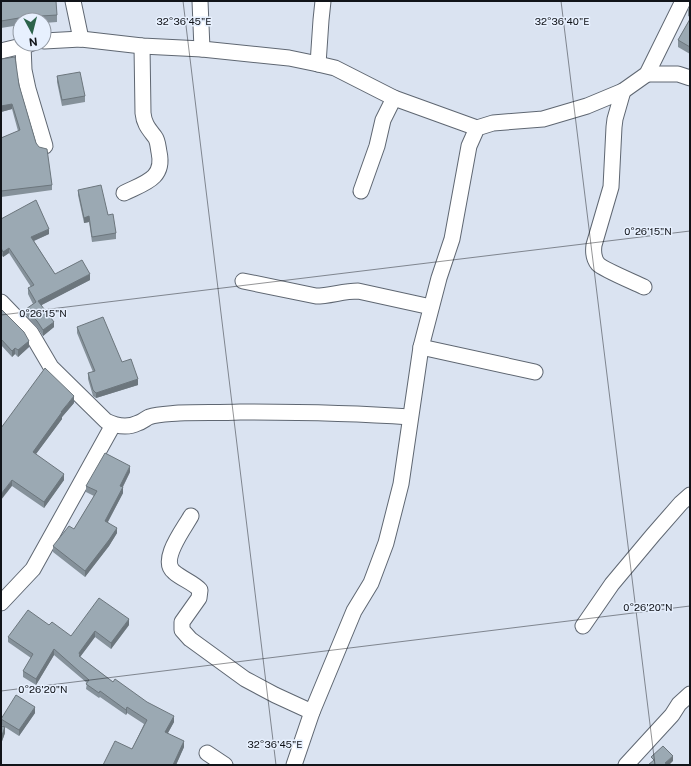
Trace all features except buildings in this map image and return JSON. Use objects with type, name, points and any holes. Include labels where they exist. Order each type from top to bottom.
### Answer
[{"type":"street","points":[[73,1],[81,38]]},
{"type":"street","points":[[200,1],[202,49]]},
{"type":"street","points":[[318,64],[320,20],[323,1]]},
{"type":"street","points":[[52,40],[81,38],[142,46],[202,49],[289,58],[335,68],[394,98],[477,128],[493,123],[543,119],[587,106],[623,91],[647,74],[683,1]]},
{"type":"street","points":[[124,193],[149,180],[159,171],[162,162],[156,138],[149,130],[143,117],[142,46]]},
{"type":"street","points":[[1,51],[12,48]]},
{"type":"street","points":[[26,52],[24,70],[28,89],[45,146]]},
{"type":"street","points":[[647,74],[678,74],[690,78]]},
{"type":"street","points":[[623,91],[615,119],[611,187],[593,253],[594,259],[602,266],[644,287]]},
{"type":"street","points":[[361,191],[377,146],[383,120],[394,98]]},
{"type":"street","points":[[294,765],[312,712],[354,611],[377,570],[386,543],[401,484],[421,348],[439,278],[452,239],[469,146],[477,128]]},
{"type":"street","points":[[243,281],[316,296],[358,291],[432,307]]},
{"type":"street","points":[[2,305],[31,333],[51,368],[106,421],[113,425],[132,425],[148,417],[181,413],[290,412],[410,417]]},
{"type":"street","points":[[421,348],[535,372]]},
{"type":"street","points":[[1,603],[33,569],[113,425]]},
{"type":"street","points":[[583,626],[612,584],[662,524],[690,495]]},
{"type":"street","points":[[191,516],[169,558],[173,571],[200,590],[198,598],[182,622],[182,630],[190,639],[245,679],[312,712]]},
{"type":"street","points":[[626,765],[660,729],[679,704],[690,694]]},
{"type":"street","points":[[207,753],[225,765]]}]
